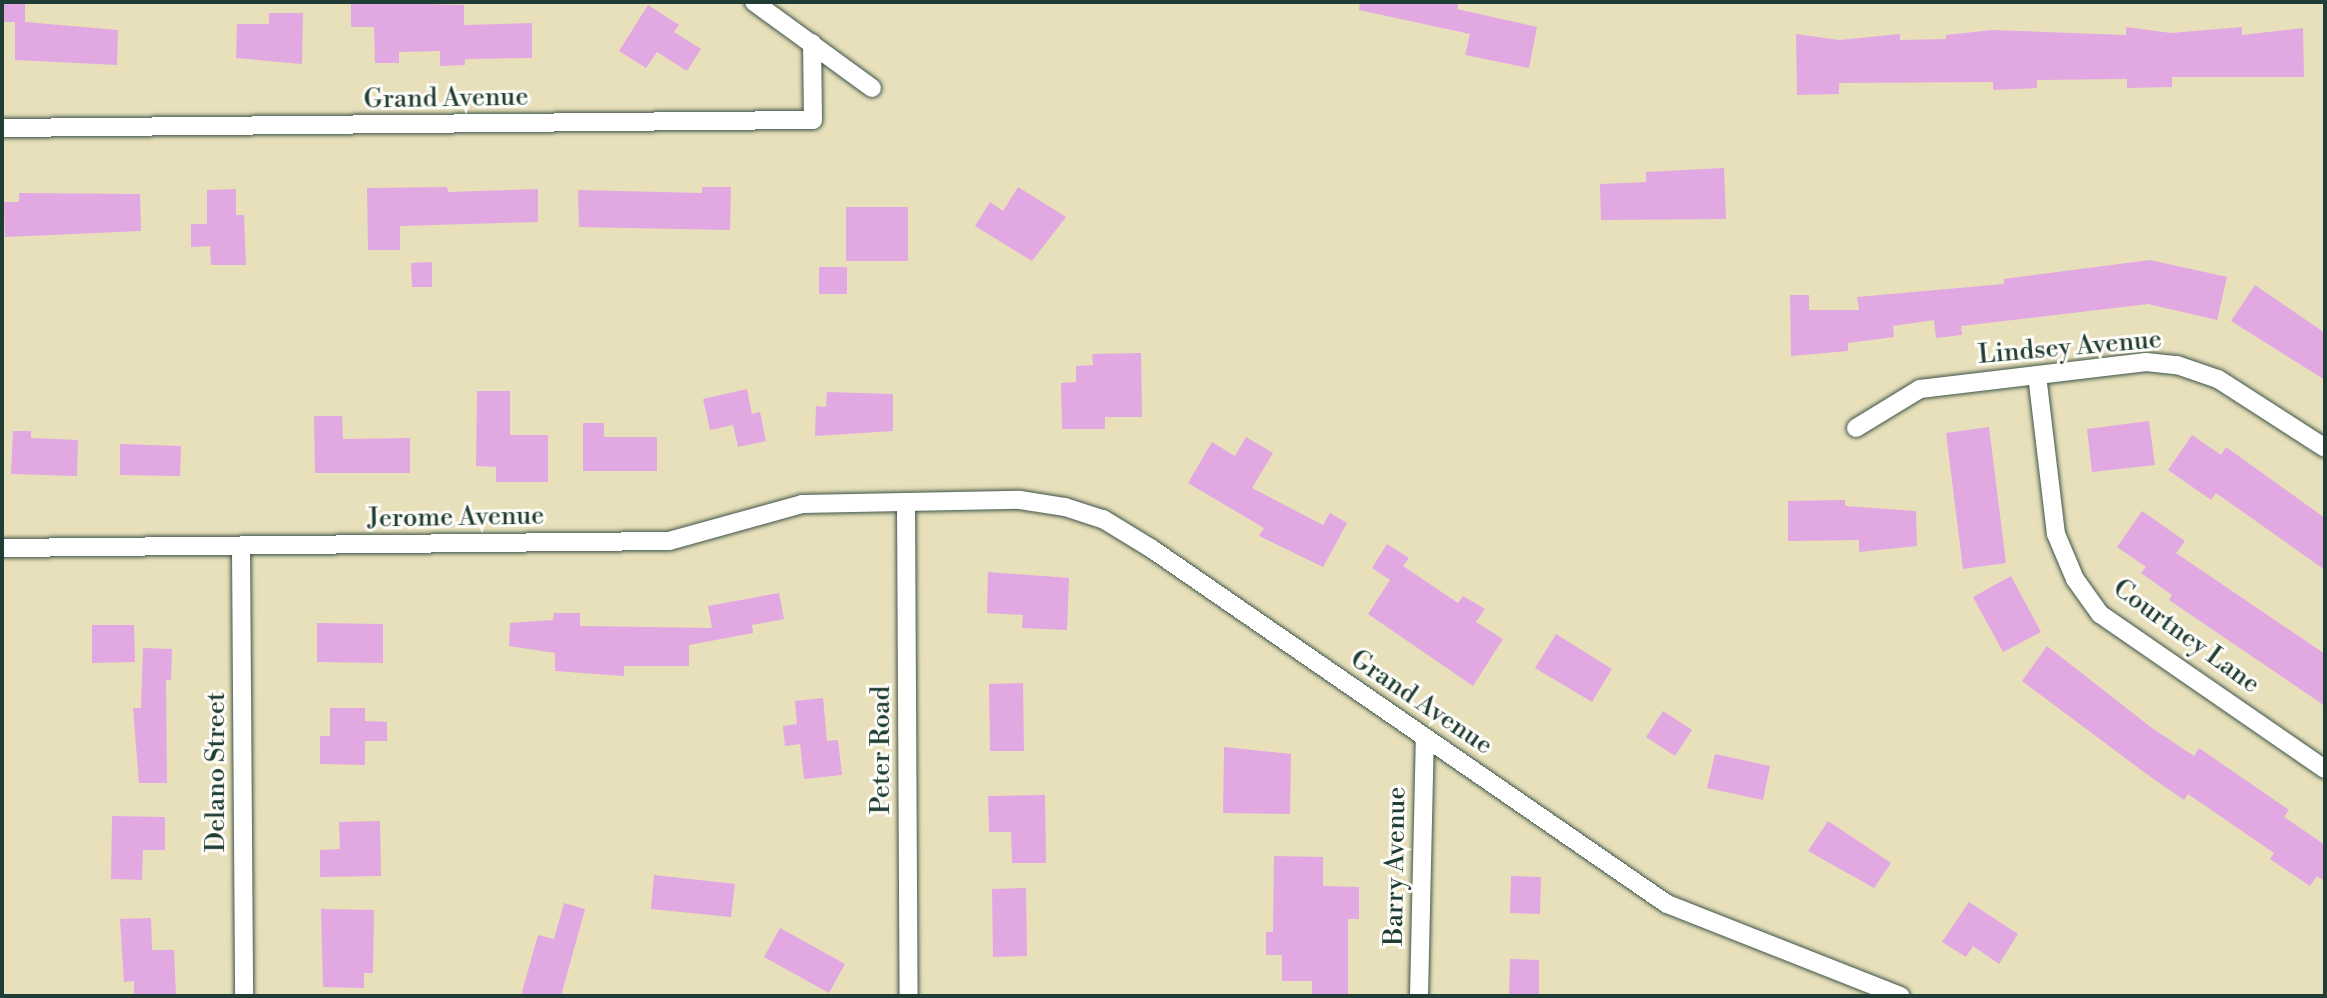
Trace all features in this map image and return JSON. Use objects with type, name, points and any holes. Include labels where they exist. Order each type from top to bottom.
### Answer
[{"type":"street","points":[[754,2],[872,88]]},
{"type":"street","name":"Grand Avenue","points":[[2,128],[813,120],[812,43]]},
{"type":"street","name":"Lindsey Avenue","points":[[1856,428],[1920,389],[2146,362],[2177,365],[2242,392],[2325,448]]},
{"type":"street","name":"Courtney Lane","points":[[2037,375],[2056,534],[2075,579],[2100,614],[2325,769]]},
{"type":"street","name":"Grand Avenue","points":[[906,503],[1020,500],[1103,519],[1667,904],[1873,989],[1900,996]]},
{"type":"street","name":"Jerome Avenue","points":[[2,548],[241,548],[669,541],[802,504],[906,503]]},
{"type":"street","name":"Peter Road","points":[[906,503],[909,996]]},
{"type":"street","name":"Delano Street","points":[[241,548],[244,996]]},
{"type":"street","name":"Barry Avenue","points":[[1419,996],[1425,738]]},
{"type":"building","points":[[2,2],[25,2],[25,22],[118,30],[117,65],[15,60],[15,22],[2,22]]},
{"type":"building","points":[[351,2],[464,5],[464,25],[532,23],[532,58],[465,59],[465,65],[440,66],[440,51],[399,52],[399,63],[375,63],[374,27],[351,27]]},
{"type":"building","points":[[1360,2],[1459,2],[1457,9],[1537,27],[1529,68],[1465,55],[1470,34],[1359,10]]},
{"type":"building","points":[[648,5],[679,25],[674,32],[701,49],[687,71],[657,52],[646,68],[619,51]]},
{"type":"building","points":[[269,13],[303,13],[302,64],[236,58],[237,24],[269,24]]},
{"type":"building","points":[[2126,27],[2171,33],[2242,27],[2242,35],[2303,28],[2304,77],[2172,77],[2172,87],[2127,88],[2127,79],[2037,80],[2037,88],[1993,90],[1993,82],[1839,83],[1839,94],[1797,95],[1796,34],[1839,40],[1900,34],[1900,40],[1946,39],[1946,35],[1992,30],[2126,35]]},
{"type":"building","points":[[1724,168],[1726,219],[1601,220],[1600,184],[1646,182],[1646,172]]},
{"type":"building","points":[[447,187],[448,192],[538,189],[538,222],[400,226],[400,250],[368,250],[367,188]]},
{"type":"building","points":[[702,187],[731,187],[730,230],[579,227],[578,190],[702,193]]},
{"type":"building","points":[[1018,187],[1066,217],[1032,261],[975,226],[990,202],[1003,211]]},
{"type":"building","points":[[236,189],[236,215],[244,215],[246,265],[211,265],[210,246],[191,247],[191,224],[207,224],[207,190]]},
{"type":"building","points":[[19,193],[140,194],[141,231],[5,237],[4,202],[19,202]]},
{"type":"building","points":[[846,207],[908,207],[908,261],[846,261]]},
{"type":"building","points":[[2150,260],[2227,277],[2217,320],[2148,304],[1961,326],[1962,335],[1936,338],[1934,320],[1893,326],[1894,337],[1848,343],[1848,351],[1791,356],[1790,295],[1809,295],[1809,310],[1859,310],[1857,297],[2004,284],[2004,279]]},
{"type":"building","points":[[432,262],[432,287],[412,287],[411,263]]},
{"type":"building","points":[[819,267],[847,267],[847,294],[819,294]]},
{"type":"building","points":[[2255,285],[2325,333],[2325,380],[2231,321]]},
{"type":"building","points":[[1141,353],[1142,417],[1105,417],[1105,429],[1062,429],[1061,383],[1076,382],[1076,366],[1093,365],[1092,354]]},
{"type":"building","points":[[747,389],[752,414],[760,412],[766,441],[738,447],[733,425],[710,430],[703,399]]},
{"type":"building","points":[[477,391],[510,391],[510,435],[548,435],[548,482],[496,482],[496,467],[476,466]]},
{"type":"building","points":[[827,392],[893,394],[893,431],[815,436],[816,406],[826,407]]},
{"type":"building","points":[[314,416],[342,416],[343,439],[410,438],[410,473],[315,473]]},
{"type":"building","points":[[2149,421],[2155,465],[2092,472],[2087,429]]},
{"type":"building","points":[[583,423],[604,423],[604,437],[657,437],[657,471],[583,471]]},
{"type":"building","points":[[1989,427],[2006,563],[1963,569],[1946,433]]},
{"type":"building","points":[[13,431],[31,431],[31,438],[78,440],[77,476],[11,474]]},
{"type":"building","points":[[2192,435],[2221,455],[2226,447],[2325,518],[2325,570],[2216,493],[2211,500],[2168,470]]},
{"type":"building","points":[[1246,437],[1273,453],[1252,488],[1323,525],[1330,513],[1347,523],[1323,567],[1259,536],[1264,528],[1188,483],[1212,442],[1235,456]]},
{"type":"building","points":[[120,444],[181,446],[180,476],[120,475]]},
{"type":"building","points":[[1845,500],[1845,506],[1916,511],[1917,546],[1859,552],[1859,540],[1788,541],[1788,501]]},
{"type":"building","points":[[2142,511],[2185,541],[2176,553],[2325,654],[2325,706],[2169,600],[2172,595],[2141,573],[2146,567],[2117,547]]},
{"type":"building","points":[[1387,544],[1409,558],[1403,566],[1458,603],[1463,596],[1485,609],[1476,622],[1503,639],[1473,686],[1368,614],[1390,580],[1372,568]]},
{"type":"building","points":[[988,572],[1069,578],[1067,630],[1022,628],[1023,615],[987,613]]},
{"type":"building","points":[[2011,576],[2041,632],[2003,652],[1973,597]]},
{"type":"building","points":[[779,593],[784,619],[752,625],[753,633],[689,645],[689,666],[624,666],[624,676],[555,671],[555,653],[509,646],[510,623],[553,620],[554,613],[580,613],[580,626],[712,628],[708,606]]},
{"type":"building","points":[[317,623],[383,624],[383,663],[317,662]]},
{"type":"building","points":[[92,625],[134,625],[135,662],[92,663]]},
{"type":"building","points":[[1556,634],[1612,669],[1592,702],[1535,668]]},
{"type":"building","points":[[2047,646],[2152,728],[2194,756],[2199,748],[2289,810],[2284,817],[2325,845],[2325,881],[2317,876],[2310,886],[2270,859],[2274,853],[2188,794],[2184,800],[2022,681]]},
{"type":"building","points":[[143,648],[172,649],[171,680],[166,680],[167,783],[139,783],[133,708],[141,708]]},
{"type":"building","points":[[1023,683],[1024,751],[990,751],[989,684]]},
{"type":"building","points":[[823,698],[827,741],[838,740],[842,775],[804,779],[800,744],[785,746],[783,726],[797,724],[795,701]]},
{"type":"building","points":[[330,708],[365,708],[365,721],[387,722],[387,741],[365,741],[365,765],[320,764],[320,736],[330,736]]},
{"type":"building","points":[[1663,711],[1692,730],[1675,756],[1646,737]]},
{"type":"building","points":[[1224,747],[1291,754],[1290,814],[1223,813]]},
{"type":"building","points":[[1715,754],[1770,766],[1763,800],[1707,788]]},
{"type":"building","points":[[1045,795],[1046,863],[1012,863],[1011,832],[989,832],[988,796]]},
{"type":"building","points":[[112,816],[165,817],[165,850],[143,850],[142,880],[111,879]]},
{"type":"building","points":[[380,821],[381,876],[320,877],[320,850],[340,849],[339,822]]},
{"type":"building","points":[[1828,821],[1891,863],[1874,888],[1808,851]]},
{"type":"building","points":[[1274,856],[1323,857],[1323,886],[1359,887],[1359,919],[1348,919],[1348,996],[1312,996],[1312,981],[1282,981],[1282,955],[1266,955],[1266,932],[1273,932]]},
{"type":"building","points":[[654,875],[735,884],[731,917],[651,909]]},
{"type":"building","points":[[1511,876],[1541,877],[1540,914],[1510,913]]},
{"type":"building","points":[[1026,888],[1027,956],[993,957],[992,889]]},
{"type":"building","points":[[1969,902],[2018,934],[1999,964],[1973,946],[1966,957],[1942,942]]},
{"type":"building","points":[[564,903],[585,909],[561,996],[521,996],[538,935],[554,939]]},
{"type":"building","points":[[321,909],[374,910],[373,973],[364,973],[364,988],[323,987]]},
{"type":"building","points":[[151,918],[152,950],[174,950],[176,996],[134,996],[134,981],[124,982],[120,919]]},
{"type":"building","points":[[780,928],[845,964],[829,993],[764,957]]},
{"type":"building","points":[[1510,959],[1539,960],[1539,996],[1509,996]]}]
